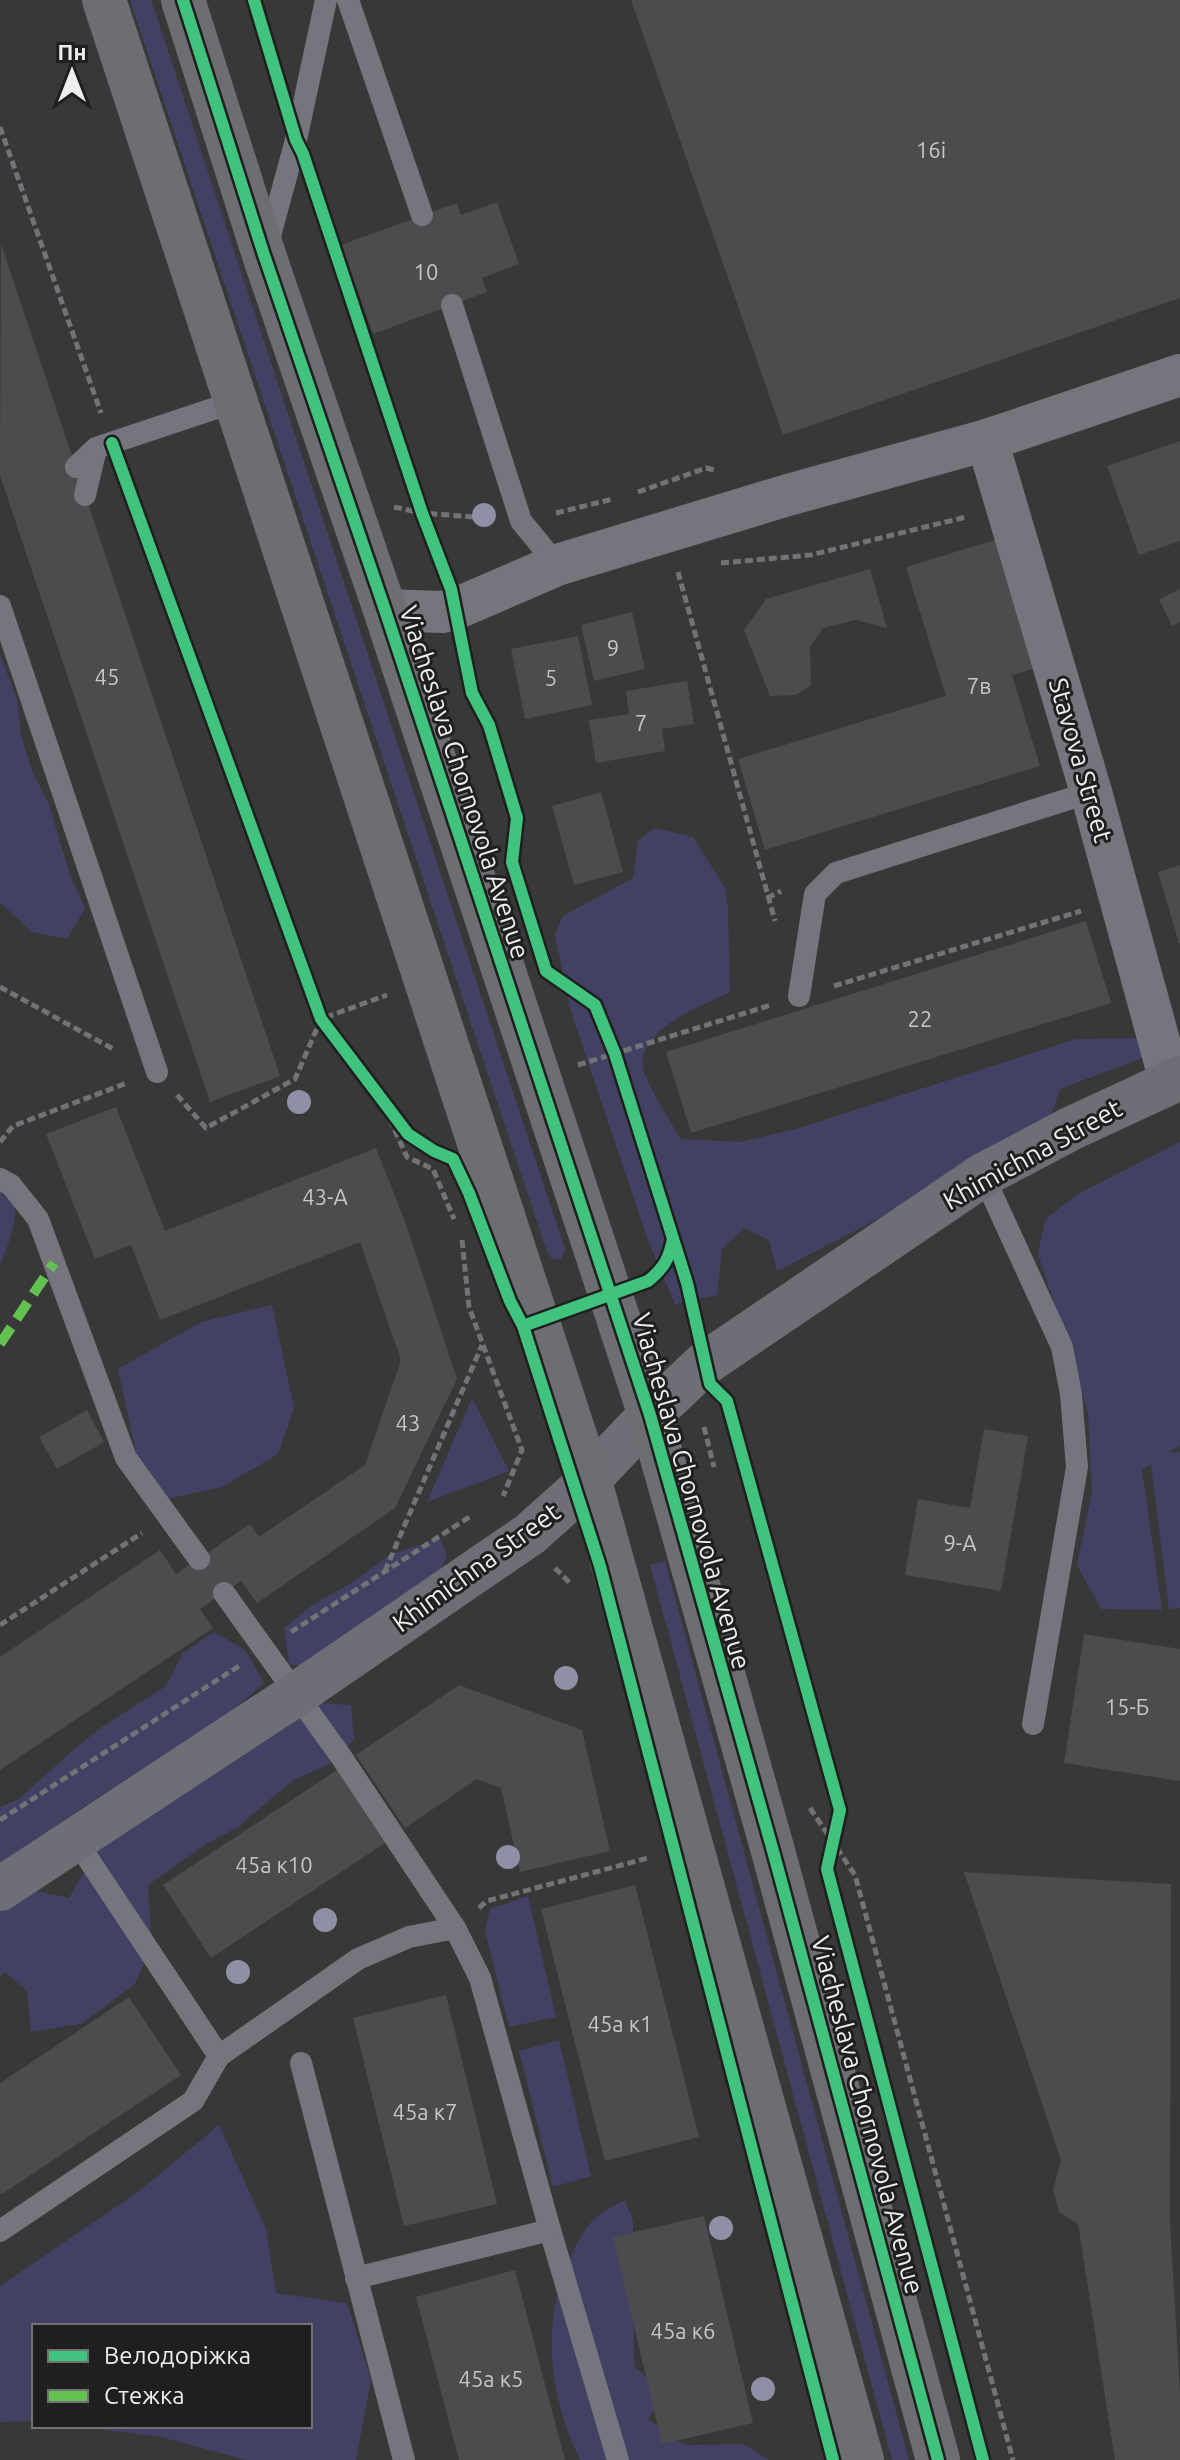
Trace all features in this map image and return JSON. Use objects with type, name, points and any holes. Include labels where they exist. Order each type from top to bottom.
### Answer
[{"type":"main road","points":[[104,0],[589,1478],[862,2460]]},
{"type":"main road","name":"Viacheslava Chornovola Avenue","points":[[183,0],[264,255],[385,610],[650,1415],[782,1881],[938,2460]]},
{"type":"street","points":[[385,610],[442,612],[458,626],[557,565],[788,495],[987,440],[1180,375]]},
{"type":"street","name":"Stavova Street","points":[[987,440],[1175,1080]]},
{"type":"street","name":"Khimichna Street","points":[[0,1889],[295,1695],[530,1534],[704,1364],[983,1175],[1072,1128],[1175,1080]]},
{"type":"lane","points":[[264,255],[296,140],[326,0]]},
{"type":"lane","points":[[348,0],[422,215]]},
{"type":"lane","points":[[452,305],[521,521],[557,565]]},
{"type":"lane","points":[[76,467],[104,445],[237,401]]},
{"type":"lane","points":[[85,495],[104,445]]},
{"type":"lane","points":[[0,606],[157,1072]]},
{"type":"lane","points":[[799,996],[815,894],[836,873],[1091,792]]},
{"type":"lane","points":[[983,1175],[1062,1347],[1072,1409],[1077,1467],[1033,1724]]},
{"type":"lane","points":[[0,1179],[11,1185],[38,1219],[126,1458],[199,1559]]},
{"type":"lane","points":[[224,1593],[342,1758],[455,1928],[480,1978],[618,2460]]},
{"type":"lane","points":[[75,1839],[219,2056]]},
{"type":"lane","points":[[0,2231],[193,2101],[219,2056],[358,1959],[409,1937],[455,1928]]},
{"type":"lane","points":[[301,2063],[404,2460]]},
{"type":"lane","points":[[356,2278],[550,2230]]},
{"type":"path","points":[[0,127],[104,445],[321,1019],[408,1134]]},
{"type":"path","points":[[418,498],[427,525]]},
{"type":"path","points":[[715,564],[811,555],[970,516]]},
{"type":"path","points":[[663,574],[688,567]]},
{"type":"path","points":[[678,569],[776,926]]},
{"type":"path","points":[[458,626],[472,693],[489,725],[517,818],[512,850]]},
{"type":"path","points":[[767,898],[794,884]]},
{"type":"path","points":[[576,1066],[613,1048],[799,996],[1120,899]]},
{"type":"path","points":[[0,987],[157,1072],[206,1128],[295,1079],[321,1019],[395,992]]},
{"type":"path","points":[[613,1048],[620,1068]]},
{"type":"path","points":[[0,1142],[13,1126],[157,1072]]},
{"type":"path","points":[[380,1098],[407,1157],[433,1169],[456,1223]]},
{"type":"path","points":[[461,1237],[469,1307],[522,1450],[503,1496]]},
{"type":"path","points":[[385,1572],[483,1344]]},
{"type":"path","points":[[690,1378],[718,1479]]},
{"type":"path","points":[[0,1625],[170,1515]]},
{"type":"path","points":[[808,1805],[832,1849],[855,1875],[1013,2460]]},
{"type":"path","points":[[832,1849],[837,1820]]},
{"type":"path","points":[[455,1928],[487,1901],[653,1857]]},
{"type":"shaded area","points":[[130,0],[151,0],[565,1249],[561,1259],[554,1260],[548,1255]]},
{"type":"shaded area","points":[[0,655],[17,699],[21,735],[32,771],[49,805],[70,875],[85,908],[67,939],[32,932],[0,902]]},
{"type":"shaded area","points":[[654,828],[693,837],[725,888],[728,909],[730,992],[688,1012],[661,1030],[650,1041],[644,1054],[645,1074],[681,1139],[741,1142],[799,1128],[1076,1039],[1141,1038],[1150,1055],[1060,1089],[1045,1133],[777,1271],[769,1240],[744,1228],[722,1249],[717,1295],[675,1304],[648,1240],[571,1012],[555,935],[563,916],[633,878],[638,841]]},
{"type":"shaded area","points":[[1180,1142],[1180,1445],[1169,1452],[1180,1452],[1180,1608],[1169,1610],[1151,1464],[1142,1470],[1162,1610],[1101,1609],[1077,1565],[1092,1492],[1088,1413],[1038,1254],[1045,1220],[1076,1195]]},
{"type":"shaded area","points":[[0,1173],[13,1196],[15,1219],[0,1266]]},
{"type":"shaded area","points":[[272,1305],[294,1408],[278,1454],[222,1487],[168,1499],[143,1485],[118,1369],[201,1322]]},
{"type":"shaded area","points":[[472,1398],[509,1471],[427,1502]]},
{"type":"shaded area","points":[[440,1538],[447,1556],[429,1593],[310,1668],[289,1664],[284,1628],[311,1606],[356,1580],[389,1555]]},
{"type":"shaded area","points":[[665,1561],[909,2460],[892,2460],[650,1565]]},
{"type":"shaded area","points":[[214,1632],[245,1650],[264,1683],[223,1719],[83,1807],[0,1864],[0,1807],[19,1799],[102,1727],[166,1686],[183,1653]]},
{"type":"shaded area","points":[[316,1703],[351,1705],[354,1740],[328,1765],[293,1780],[238,1827],[206,1844],[148,1885],[152,1947],[134,1985],[81,2024],[31,2032],[27,1991],[5,1972],[0,1976],[0,1908],[30,1890],[69,1898],[96,1851]]},
{"type":"shaded area","points":[[528,1896],[556,2017],[509,2027],[485,1931],[490,1909]]},
{"type":"shaded area","points":[[559,2040],[591,2176],[553,2187],[519,2051]]},
{"type":"shaded area","points":[[219,2125],[266,2229],[276,2293],[347,2303],[371,2380],[356,2460],[246,2460],[161,2437],[91,2428],[312,2428],[312,2324],[32,2324],[32,2421],[0,2422],[0,2286],[138,2192]]},
{"type":"shaded area","points":[[625,2200],[633,2222],[634,2366],[665,2394],[648,2419],[685,2445],[743,2444],[769,2460],[581,2460],[578,2456],[568,2433],[555,2385],[552,2361],[554,2312],[568,2263],[582,2235],[596,2217]]},
{"type":"building","points":[[631,0],[1180,0],[1180,298],[783,435]]},
{"type":"building","points":[[497,202],[519,264],[482,278],[487,292],[373,334],[341,245],[457,203],[461,215]]},
{"type":"building","points":[[1,244],[280,1076],[210,1102],[0,475]]},
{"type":"building","points":[[1180,441],[1180,541],[1139,555],[1107,466]]},
{"type":"building","points":[[998,539],[1038,667],[1012,675],[1040,766],[765,850],[738,759],[946,696],[906,567]]},
{"type":"building","points":[[870,569],[887,628],[856,620],[823,628],[810,647],[811,685],[796,695],[770,696],[744,630],[766,599]]},
{"type":"building","points":[[1180,589],[1180,622],[1172,626],[1159,599]]},
{"type":"building","points":[[632,612],[645,669],[594,681],[581,625]]},
{"type":"building","points":[[578,636],[592,705],[525,719],[511,649]]},
{"type":"building","points":[[687,681],[694,724],[662,729],[665,751],[596,763],[589,720],[629,714],[626,691]]},
{"type":"building","points":[[601,792],[623,872],[574,885],[552,806]]},
{"type":"building","points":[[1180,865],[1180,943],[1179,943],[1158,872]]},
{"type":"building","points":[[1086,921],[1111,1003],[691,1133],[666,1052]]},
{"type":"building","points":[[116,1107],[165,1231],[376,1148],[406,1224],[457,1379],[395,1508],[257,1603],[241,1581],[200,1609],[213,1628],[0,1770],[0,1657],[160,1550],[176,1574],[250,1524],[259,1537],[365,1465],[401,1360],[360,1242],[160,1320],[131,1245],[95,1259],[46,1134]]},
{"type":"building","points":[[87,1410],[104,1442],[57,1469],[39,1437]]},
{"type":"building","points":[[984,1429],[1028,1436],[1001,1591],[905,1575],[918,1499],[970,1508]]},
{"type":"building","points":[[1084,1634],[1180,1649],[1180,1781],[1064,1763]]},
{"type":"building","points":[[459,1685],[582,1730],[610,1851],[520,1872],[501,1788],[477,1779],[405,1828],[356,1755]]},
{"type":"building","points":[[337,1770],[385,1843],[211,1958],[163,1885]]},
{"type":"building","points":[[964,1872],[1171,1884],[1170,2222],[1180,2392],[1180,2460],[1115,2460],[1078,2224],[1059,2212],[1053,2190],[1061,2160]]},
{"type":"building","points":[[635,1885],[699,2137],[605,2161],[541,1909]]},
{"type":"building","points":[[446,1995],[497,2204],[404,2226],[353,2018]]},
{"type":"building","points":[[129,1997],[181,2075],[2,2194],[0,2083]]},
{"type":"building","points":[[704,2216],[753,2423],[662,2444],[613,2237]]},
{"type":"building","points":[[515,2270],[565,2460],[459,2460],[416,2297]]},
{"type":"marked path","points":[[0,1344],[54,1263]]},
{"type":"cycle path","points":[[183,0],[264,255],[385,610],[650,1415],[773,1851],[938,2460]]},
{"type":"cycle path","points":[[254,0],[296,140],[422,513],[451,589],[472,693],[489,725],[517,818],[512,862],[546,971],[595,1005],[615,1054],[687,1283],[710,1384],[727,1401],[840,1810],[827,1869],[983,2460]]},
{"type":"cycle path","points":[[112,443],[321,1019],[408,1134],[453,1159],[523,1326],[600,1566],[833,2460]]},
{"type":"cycle path","points":[[523,1326],[648,1281],[665,1263],[673,1239]]}]
